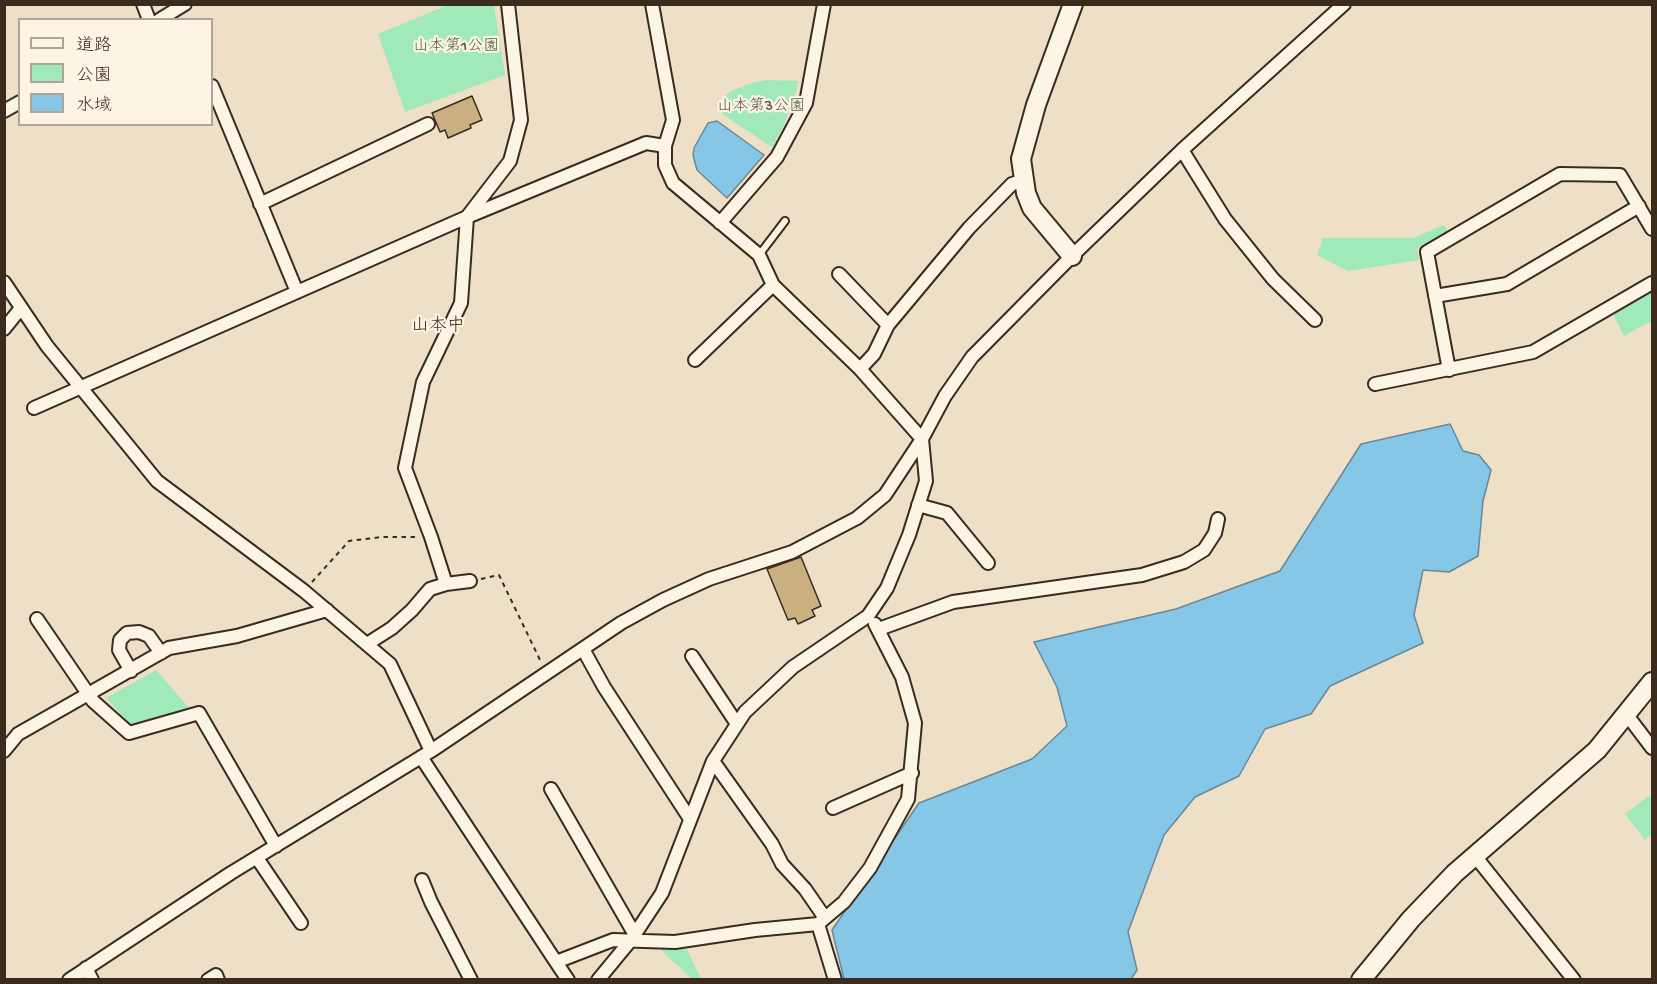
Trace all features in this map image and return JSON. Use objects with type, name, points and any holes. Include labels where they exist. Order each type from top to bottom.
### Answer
[{"type":"street","points":[[446,584],[405,468],[423,382],[461,303],[467,217],[510,161],[521,120],[508,4]]},
{"type":"street","points":[[598,980],[633,938],[662,893],[713,761],[745,712],[793,667],[868,616],[887,588],[909,535],[926,481],[922,439],[860,369],[773,285],[759,255],[673,183],[665,165],[665,146],[673,120],[652,4]]},
{"type":"street","points":[[720,223],[777,157],[806,103],[824,4]]},
{"type":"street","points":[[1072,256],[1032,208],[1026,193],[1021,159],[1044,84],[1073,4]]},
{"type":"street","points":[[69,980],[257,858],[426,754],[621,623],[709,579],[792,552],[856,518],[885,495],[922,439],[945,396],[972,357],[1182,150],[1344,4]]},
{"type":"street","points":[[164,18],[183,11]]},
{"type":"street","points":[[213,88],[297,292]]},
{"type":"street","points":[[4,111],[18,103]]},
{"type":"street","points":[[260,204],[428,124]]},
{"type":"street","points":[[34,408],[467,217],[646,143],[665,146]]},
{"type":"street","points":[[1182,150],[1225,219],[1274,279],[1315,320]]},
{"type":"street","points":[[1449,370],[1426,252],[1560,174],[1620,175],[1653,229]]},
{"type":"street","points":[[860,369],[874,354],[888,325],[969,228],[1012,184],[1024,180]]},
{"type":"street","points":[[1435,296],[1507,284],[1639,206]]},
{"type":"street","points":[[839,274],[888,325]]},
{"type":"street","points":[[4,282],[47,346],[157,481],[304,591],[390,664],[426,754],[568,980]]},
{"type":"street","points":[[1375,384],[1533,352],[1653,282]]},
{"type":"street","points":[[695,360],[773,285]]},
{"type":"street","points":[[4,329],[21,308]]},
{"type":"street","points":[[918,505],[947,513],[988,563]]},
{"type":"street","points":[[879,629],[953,602],[1142,575],[1184,562],[1204,550],[1215,533],[1218,519]]},
{"type":"street","points":[[367,644],[392,628],[430,589],[470,581]]},
{"type":"street","points":[[4,751],[18,734],[169,648],[237,636],[327,610]]},
{"type":"street","points":[[556,962],[613,940],[633,938],[675,942],[821,921],[844,902],[870,868],[908,799],[912,773],[915,723],[903,677],[879,629],[868,616]]},
{"type":"street","points":[[37,619],[89,695],[129,733],[200,713],[276,846]]},
{"type":"street","points":[[131,671],[119,650],[120,640],[127,633],[139,632],[148,636],[161,653]]},
{"type":"street","points":[[583,649],[604,687],[690,819]]},
{"type":"street","points":[[692,656],[737,724]]},
{"type":"street","points":[[1361,980],[1411,919],[1455,873],[1597,750],[1653,682]]},
{"type":"street","points":[[1627,715],[1653,748]]},
{"type":"street","points":[[713,761],[772,844],[782,864],[805,889],[821,921],[835,980]]},
{"type":"street","points":[[833,808],[912,773]]},
{"type":"street","points":[[551,789],[633,938]]},
{"type":"street","points":[[1475,856],[1574,980]]},
{"type":"street","points":[[257,858],[301,923]]},
{"type":"street","points":[[422,880],[471,980]]},
{"type":"street","points":[[86,968],[93,980]]},
{"type":"street","points":[[208,980],[216,975],[218,980]]},
{"type":"lane","points":[[759,255],[785,221]]},
{"type":"path","points":[[304,591],[350,541],[382,537],[431,537]]},
{"type":"path","points":[[470,581],[499,575],[547,674]]},
{"type":"green space","name":"山本第1公園","points":[[448,5],[494,5],[505,75],[405,112],[378,34]]},
{"type":"green space","name":"山本第3公園","points":[[768,80],[799,81],[784,125],[772,147],[722,114],[720,106],[725,96],[733,90]]},
{"type":"green space","points":[[1444,225],[1448,232],[1417,249],[1419,260],[1348,271],[1317,255],[1323,238],[1413,238]]},
{"type":"green space","points":[[1652,291],[1652,322],[1624,336],[1613,314]]},
{"type":"green space","points":[[156,670],[190,709],[139,726],[131,725],[106,698]]},
{"type":"green space","points":[[1649,796],[1652,800],[1652,834],[1645,840],[1625,814]]},
{"type":"green space","points":[[660,949],[687,949],[701,979],[692,979]]},
{"type":"water","points":[[717,121],[764,155],[727,198],[697,170],[693,155],[694,148],[708,123]]},
{"type":"water","points":[[1450,424],[1463,451],[1479,455],[1491,470],[1483,501],[1478,556],[1449,572],[1423,570],[1414,615],[1423,643],[1330,686],[1311,714],[1265,729],[1239,776],[1195,797],[1164,835],[1128,932],[1137,970],[1131,979],[844,979],[832,930],[919,803],[1032,759],[1067,726],[1057,687],[1034,642],[1176,609],[1280,571],[1361,444]]},
{"type":"building","points":[[472,96],[482,120],[470,125],[471,128],[448,138],[445,130],[440,132],[432,113]]},
{"type":"building","points":[[801,557],[821,606],[812,610],[815,616],[798,624],[795,618],[788,620],[767,569]]},
{"type":"district","name":"山本中","points":[[438,327]]}]
